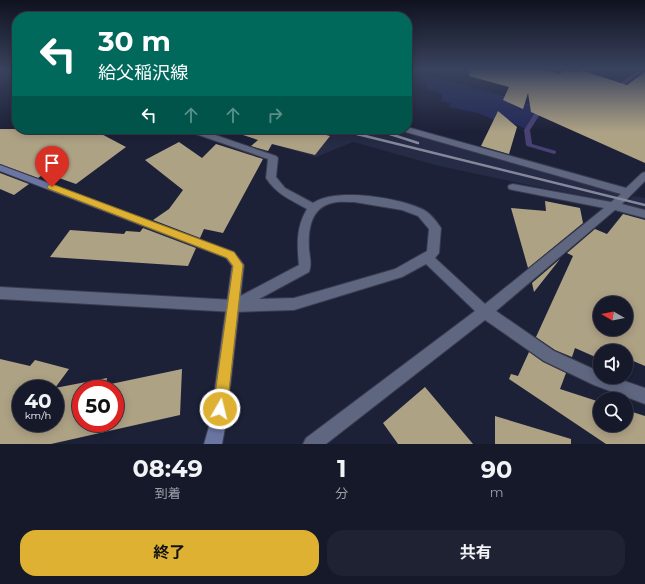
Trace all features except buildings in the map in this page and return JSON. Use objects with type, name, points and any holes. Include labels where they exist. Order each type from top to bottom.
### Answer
[{"type":"main road","points":[[0,168],[230,255],[238,265],[218,423],[213,444]]},
{"type":"street","points":[[412,131],[627,192]]},
{"type":"street","points":[[204,134],[274,158],[271,178],[281,190],[314,208]]},
{"type":"street","points":[[312,444],[485,312],[614,206],[645,175]]},
{"type":"street","points":[[512,187],[614,206],[645,214]]},
{"type":"street","points":[[0,293],[234,306],[294,304],[392,275],[418,263],[433,253],[435,228],[422,213],[403,206],[354,198],[330,199],[318,204],[308,214],[302,239],[305,268],[234,306]]},
{"type":"street","points":[[427,257],[485,312],[549,356],[599,380],[645,396]]},
{"type":"shaded area","points":[[433,91],[484,91],[529,104],[543,105],[539,107],[525,129],[518,125],[494,120],[478,113],[449,107],[450,103],[441,101],[443,94]]},
{"type":"shaded area","points":[[412,133],[620,193],[610,202],[439,166],[353,142],[316,157],[268,143],[266,134]]},
{"type":"shaded area","points":[[633,196],[645,198],[645,211],[624,205]]},
{"type":"waterway","points":[[543,109],[540,109],[527,130],[529,145],[554,152]]},
{"type":"railway","points":[[360,135],[645,205]]},
{"type":"railway","points":[[392,135],[418,143]]},
{"type":"route","points":[[52,187],[230,255],[238,265],[220,409]]}]
